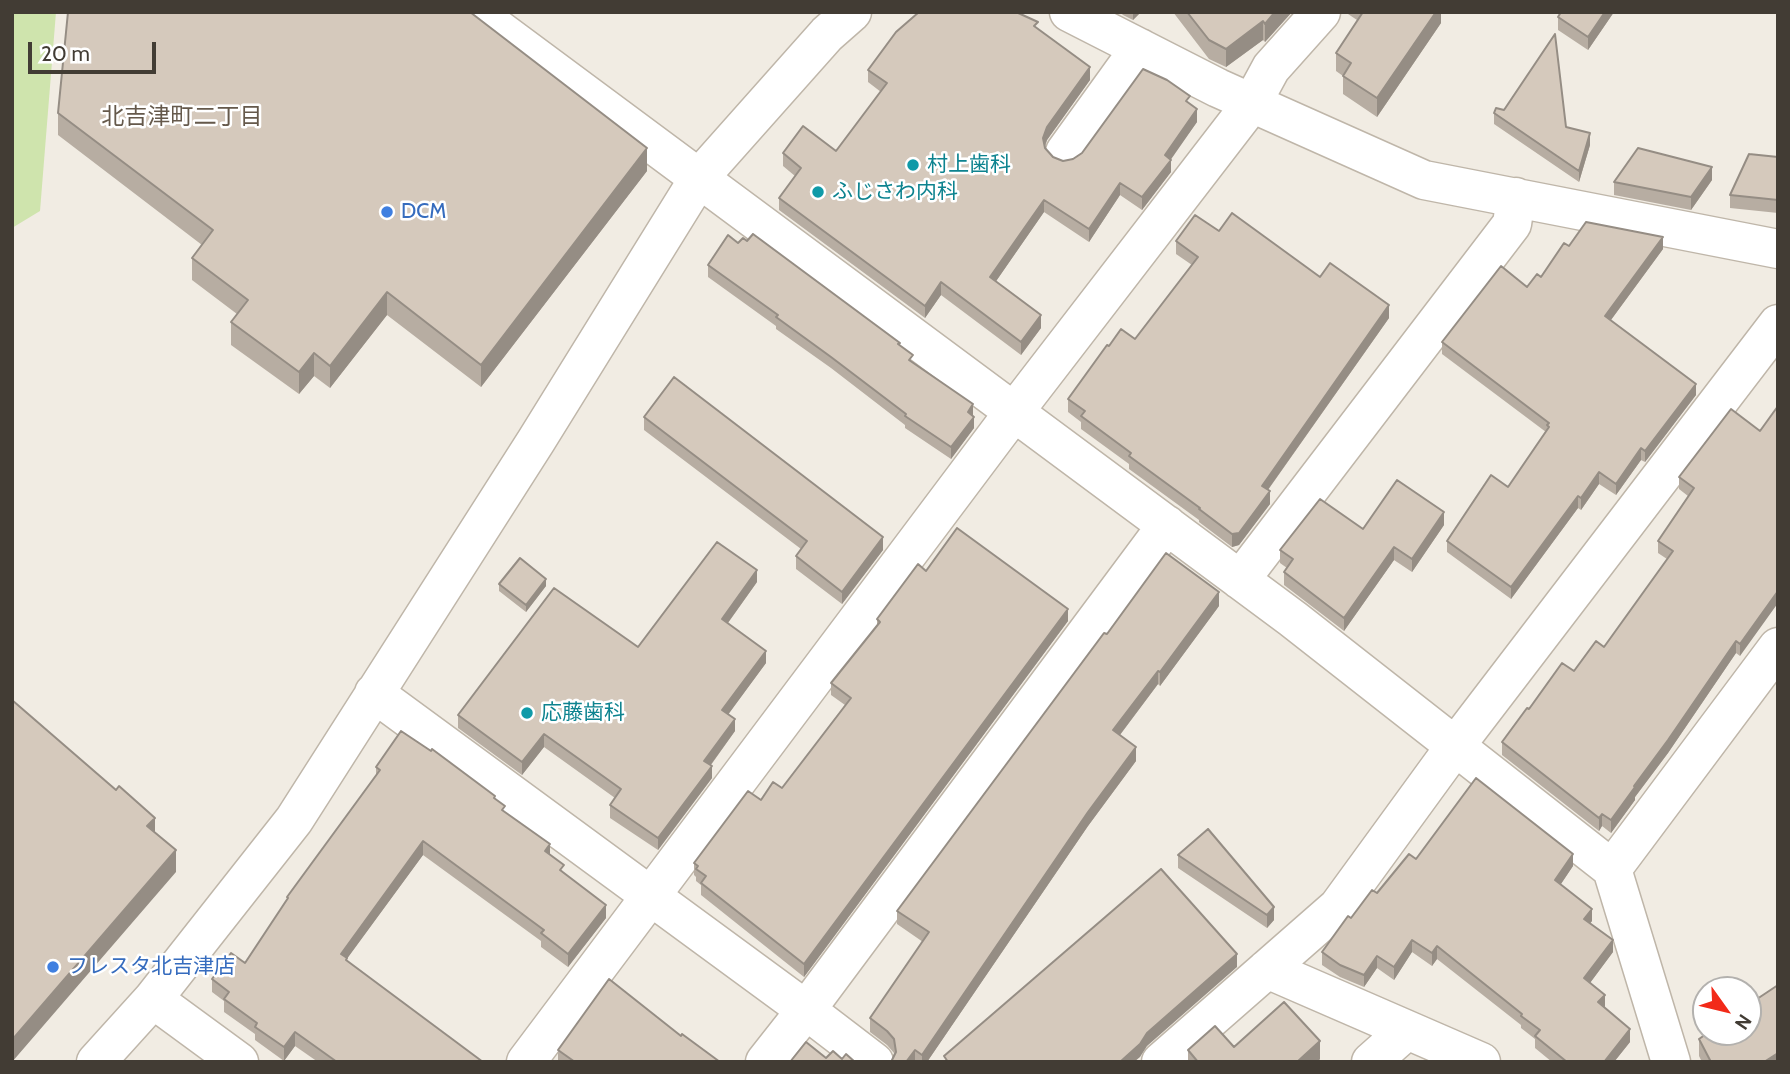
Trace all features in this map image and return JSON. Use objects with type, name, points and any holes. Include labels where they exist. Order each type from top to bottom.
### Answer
[{"type":"street","points":[[475,12],[1240,580],[1456,745],[1612,869],[1671,1062]]},
{"type":"street","points":[[96,1062],[153,999],[294,820],[536,441],[699,177],[827,34],[852,12]]},
{"type":"street","points":[[1069,12],[1218,88],[1424,180],[1778,249]]},
{"type":"street","points":[[526,1062],[1014,412],[1252,103],[1271,68],[1321,12]]},
{"type":"street","points":[[1065,152],[1140,48]]},
{"type":"street","points":[[1240,580],[1512,223],[1516,197]]},
{"type":"street","points":[[1161,1062],[1338,907],[1456,745],[1778,324]]},
{"type":"street","points":[[765,1062],[1167,525]]},
{"type":"street","points":[[1612,869],[1778,647]]},
{"type":"street","points":[[374,693],[874,1062]]},
{"type":"street","points":[[1267,969],[1481,1062]]},
{"type":"street","points":[[153,999],[239,1062]]},
{"type":"street","points":[[1371,1062],[1407,1030]]},
{"type":"green space","points":[[12,12],[56,12],[40,211],[12,228]]},
{"type":"building","name":"DCM","points":[[68,12],[470,12],[647,148],[481,365],[387,292],[330,366],[314,353],[299,372],[231,322],[248,300],[192,258],[213,230],[58,113]]},
{"type":"building","points":[[919,12],[1016,12],[1038,22],[1034,26],[1090,67],[1047,127],[1043,138],[1045,148],[1053,157],[1063,161],[1082,153],[1143,69],[1167,80],[1190,96],[1186,101],[1197,109],[1165,155],[1171,160],[1142,197],[1120,183],[1089,229],[1044,200],[990,277],[1041,315],[1021,342],[941,282],[925,306],[779,198],[801,168],[783,153],[803,126],[836,151],[887,83],[868,70],[896,32]]},
{"type":"building","points":[[1187,12],[1275,12],[1265,24],[1263,21],[1226,49],[1209,40]]},
{"type":"building","points":[[1363,12],[1436,12],[1377,98],[1343,76],[1351,63],[1336,53]]},
{"type":"building","points":[[1561,12],[1605,12],[1588,37],[1558,17]]},
{"type":"building","points":[[1555,34],[1566,127],[1590,133],[1579,171],[1494,113],[1496,108],[1504,110]]},
{"type":"building","points":[[1638,148],[1712,167],[1691,197],[1614,182]]},
{"type":"building","points":[[1749,154],[1778,157],[1778,200],[1730,195]]},
{"type":"building","points":[[1232,213],[1320,277],[1330,263],[1389,305],[1262,486],[1270,491],[1239,533],[1232,534],[1129,456],[1131,453],[1081,416],[1085,411],[1068,399],[1121,329],[1135,339],[1198,257],[1176,241],[1195,215],[1219,231]]},
{"type":"building","points":[[1586,222],[1663,237],[1605,316],[1696,384],[1645,451],[1641,448],[1616,484],[1599,472],[1511,587],[1447,541],[1491,475],[1508,487],[1549,427],[1549,423],[1442,342],[1501,266],[1527,287],[1537,274],[1541,277],[1564,243],[1569,246]]},
{"type":"building","points":[[753,234],[900,343],[898,344],[913,355],[909,360],[973,404],[968,412],[974,417],[951,447],[905,416],[906,414],[776,317],[778,315],[708,265],[728,235],[738,243],[743,238],[747,241]]},
{"type":"building","points":[[674,377],[883,537],[842,592],[796,556],[807,541],[644,417]]},
{"type":"building","points":[[1778,406],[1778,591],[1740,644],[1736,641],[1611,820],[1602,814],[1599,818],[1502,742],[1562,663],[1574,671],[1596,641],[1604,647],[1673,551],[1658,541],[1694,488],[1679,477],[1731,409],[1760,431]]},
{"type":"building","points":[[1397,480],[1444,512],[1412,559],[1394,547],[1344,618],[1284,572],[1293,559],[1280,550],[1320,499],[1363,529]]},
{"type":"building","points":[[957,528],[1068,609],[804,964],[701,883],[706,876],[696,869],[698,866],[694,863],[748,791],[761,800],[773,782],[782,788],[851,698],[831,683],[880,622],[877,619],[918,564],[926,571]]},
{"type":"building","points":[[717,542],[757,570],[722,619],[766,651],[722,710],[735,719],[704,761],[712,766],[658,838],[610,805],[621,789],[544,734],[522,762],[458,715],[554,588],[638,647]]},
{"type":"building","points":[[1166,553],[1219,592],[1113,730],[1136,747],[1088,812],[922,1055],[915,1050],[906,1062],[891,1062],[896,1052],[894,1039],[870,1018],[929,932],[897,911]]},
{"type":"building","points":[[520,558],[546,579],[526,605],[499,584]]},
{"type":"building","name":"フレスタ北吉津店","points":[[12,700],[116,790],[119,786],[155,818],[147,826],[176,850],[12,1040]]},
{"type":"building","points":[[401,731],[431,751],[432,749],[495,796],[494,798],[505,806],[502,810],[550,844],[545,851],[564,865],[560,870],[606,905],[568,954],[541,933],[544,930],[423,841],[341,954],[483,1062],[337,1062],[295,1032],[284,1047],[255,1027],[257,1023],[224,999],[229,992],[212,979],[231,953],[245,963],[287,897],[380,770],[376,767]]},
{"type":"building","points":[[1476,778],[1573,854],[1555,880],[1592,909],[1584,919],[1613,940],[1584,978],[1605,995],[1598,1002],[1630,1029],[1604,1062],[1567,1062],[1535,1036],[1540,1030],[1437,946],[1432,953],[1412,940],[1394,967],[1377,956],[1364,975],[1340,965],[1322,952],[1348,916],[1351,918],[1372,890],[1377,893],[1409,854],[1416,859]]},
{"type":"building","points":[[1208,829],[1274,907],[1267,915],[1178,855]]},
{"type":"building","points":[[1161,869],[1237,954],[1147,1033],[1140,1044],[1120,1062],[948,1062],[944,1056]]},
{"type":"building","points":[[609,979],[681,1036],[682,1034],[720,1062],[575,1062],[558,1050]]},
{"type":"building","points":[[1778,985],[1778,1053],[1764,1062],[1711,1062],[1703,1046],[1762,1046],[1762,996]]},
{"type":"building","points":[[1284,1002],[1320,1041],[1297,1062],[1198,1062],[1188,1050],[1215,1026],[1234,1047]]},
{"type":"building","points":[[806,1042],[826,1058],[833,1051],[842,1059],[846,1054],[855,1062],[790,1062]]},
{"type":"place","name":"村上歯科","points":[[913,165]]},
{"type":"place","name":"ふじさわ内科","points":[[818,192]]},
{"type":"place","name":"DCM","points":[[387,212]]},
{"type":"place","name":"応藤歯科","points":[[527,713]]},
{"type":"place","name":"フレスタ北吉津店","points":[[53,967]]},
{"type":"district","name":"北吉津町二丁目","points":[[182,117]]}]
